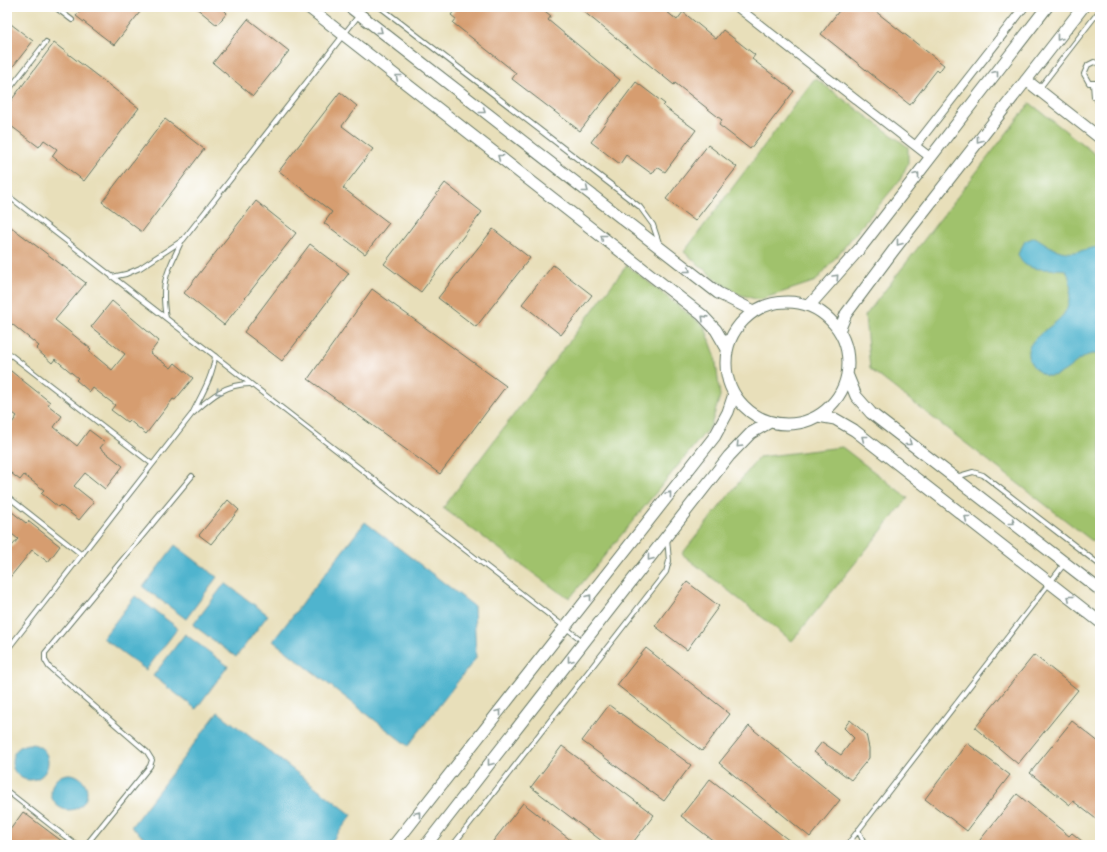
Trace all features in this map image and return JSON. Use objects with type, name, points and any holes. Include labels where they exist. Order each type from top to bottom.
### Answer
[{"type":"main road","points":[[308,7],[702,315],[716,330],[727,349]]},
{"type":"main road","points":[[350,7],[718,293],[754,311]]},
{"type":"main road","points":[[809,306],[858,251],[1047,7]]},
{"type":"main road","points":[[839,331],[846,314],[892,251],[1083,7]]},
{"type":"main road","points":[[1026,80],[1100,138]]},
{"type":"main road","points":[[847,374],[837,398],[818,416],[803,422],[787,424],[770,422],[749,412],[734,394],[726,372],[727,349],[737,328],[754,311],[781,302],[809,306],[826,316],[839,331],[847,351],[847,374],[856,396],[871,413],[1100,590]]},
{"type":"main road","points":[[394,845],[715,436],[728,412],[734,394]]},
{"type":"main road","points":[[818,416],[835,419],[854,430],[1100,622]]},
{"type":"main road","points":[[426,845],[729,456],[751,433],[770,422]]},
{"type":"street","points":[[737,7],[931,158]]},
{"type":"street","points":[[916,145],[1024,7]]},
{"type":"lane","points":[[55,7],[72,20]]},
{"type":"lane","points":[[380,7],[640,207],[653,225],[660,248]]},
{"type":"lane","points":[[1038,90],[1100,10]]},
{"type":"lane","points":[[166,318],[163,294],[165,276],[183,240],[359,14]]},
{"type":"lane","points":[[7,92],[46,42]]},
{"type":"lane","points":[[1100,64],[1091,63],[1084,70],[1087,81],[1093,84],[1100,83]]},
{"type":"lane","points":[[1093,84],[1094,97],[1100,103]]},
{"type":"lane","points":[[7,195],[584,642]]},
{"type":"lane","points":[[112,277],[126,274],[140,268],[183,240]]},
{"type":"lane","points":[[7,352],[152,464]]},
{"type":"lane","points":[[192,414],[214,367],[215,356]]},
{"type":"lane","points":[[7,650],[192,414],[220,390],[239,384],[250,384]]},
{"type":"lane","points":[[954,477],[973,472],[983,475],[1100,565]]},
{"type":"lane","points":[[86,845],[150,766],[152,760],[148,752],[49,667],[45,660],[45,654],[192,476]]},
{"type":"lane","points":[[7,496],[82,555]]},
{"type":"lane","points":[[453,845],[666,572],[669,561],[666,536]]},
{"type":"lane","points":[[847,845],[1065,563]]},
{"type":"lane","points":[[7,791],[76,845]]},
{"type":"lane","points":[[858,830],[865,845]]},
{"type":"green space","points":[[815,78],[908,147],[908,163],[900,180],[816,281],[759,300],[738,294],[718,281],[684,252]]},
{"type":"green space","points":[[1030,103],[1100,158],[1100,547],[870,369],[865,316]]},
{"type":"green space","points":[[627,265],[705,327],[715,355],[720,396],[711,425],[570,598],[559,592],[443,508]]},
{"type":"green space","points":[[842,447],[908,498],[792,641],[682,554],[759,457]]},
{"type":"water","points":[[1035,237],[1054,248],[1066,252],[1100,247],[1100,291],[1098,301],[1100,316],[1100,355],[1093,354],[1087,356],[1080,359],[1062,373],[1048,376],[1041,373],[1033,366],[1028,357],[1028,349],[1038,336],[1061,318],[1065,312],[1070,297],[1070,280],[1066,270],[1031,268],[1021,261],[1018,254],[1025,241]]},
{"type":"water","points":[[365,522],[474,606],[476,658],[408,746],[273,641]]},
{"type":"water","points":[[175,545],[217,577],[186,619],[143,587]]},
{"type":"water","points":[[225,583],[268,615],[236,657],[193,625]]},
{"type":"water","points":[[135,596],[178,628],[146,670],[103,638]]},
{"type":"water","points":[[185,634],[228,666],[196,709],[153,676]]},
{"type":"water","points":[[218,712],[352,815],[329,845],[153,845],[131,827]]},
{"type":"water","points":[[34,744],[43,749],[47,755],[47,769],[43,775],[34,780],[26,780],[17,775],[13,769],[12,758],[17,749],[23,745]]},
{"type":"water","points":[[73,774],[82,779],[86,785],[86,799],[82,805],[73,810],[65,810],[56,805],[52,799],[51,788],[56,779],[62,775]]},
{"type":"building","points":[[83,7],[144,7],[114,45],[76,16]]},
{"type":"building","points":[[195,7],[221,7],[227,13],[217,25]]},
{"type":"building","points":[[457,7],[540,7],[551,16],[548,20],[620,80],[580,131],[512,79],[516,73],[453,23],[456,19],[451,15]]},
{"type":"building","points":[[578,7],[661,7],[677,20],[683,12],[716,39],[723,30],[755,55],[752,59],[794,91],[750,149],[719,125],[722,120],[675,83],[674,85]]},
{"type":"building","points":[[842,7],[870,7],[944,65],[939,72],[937,70],[910,105],[821,34]]},
{"type":"building","points":[[248,19],[289,51],[253,96],[213,63]]},
{"type":"building","points":[[7,21],[33,41],[7,74]]},
{"type":"building","points":[[54,43],[139,108],[84,181],[52,156],[57,149],[44,140],[39,147],[7,123],[7,106]]},
{"type":"building","points":[[636,82],[665,104],[663,106],[696,130],[665,172],[657,167],[652,174],[626,155],[620,164],[591,142]]},
{"type":"building","points":[[340,92],[357,106],[342,126],[373,149],[343,188],[389,223],[365,254],[324,223],[332,212],[279,171]]},
{"type":"building","points":[[165,119],[204,149],[142,232],[102,202]]},
{"type":"building","points":[[708,145],[737,167],[695,221],[666,199]]},
{"type":"building","points":[[445,183],[482,212],[421,292],[384,264]]},
{"type":"building","points":[[256,201],[296,233],[224,325],[184,293]]},
{"type":"building","points":[[7,224],[86,283],[55,320],[91,349],[89,351],[112,370],[125,354],[91,327],[112,301],[159,341],[150,353],[171,368],[175,363],[193,378],[175,400],[173,399],[146,434],[129,420],[127,422],[111,410],[115,405],[93,388],[90,392],[76,380],[78,378],[55,359],[52,363],[36,349],[39,346],[7,320]]},
{"type":"building","points":[[493,229],[530,258],[476,327],[438,298]]},
{"type":"building","points":[[310,244],[349,273],[282,361],[244,332]]},
{"type":"building","points":[[553,265],[592,295],[561,335],[522,304]]},
{"type":"building","points":[[372,289],[506,386],[440,474],[308,379]]},
{"type":"building","points":[[7,368],[50,402],[48,405],[62,416],[54,427],[77,446],[89,430],[105,442],[100,448],[123,466],[105,489],[85,473],[74,486],[94,502],[79,520],[60,505],[58,507],[41,493],[44,490],[24,475],[20,480],[7,470],[7,430],[17,416],[7,409]]},
{"type":"building","points":[[228,500],[239,510],[211,544],[199,535]]},
{"type":"building","points":[[7,508],[26,523],[28,521],[60,546],[48,562],[32,550],[7,581],[7,552],[18,539],[7,530]]},
{"type":"building","points":[[687,582],[719,606],[687,650],[655,626]]},
{"type":"building","points":[[646,648],[730,714],[702,751],[617,685]]},
{"type":"building","points":[[1034,655],[1078,690],[1018,764],[975,728]]},
{"type":"building","points":[[609,705],[691,765],[664,801],[582,741]]},
{"type":"building","points":[[850,720],[866,734],[869,748],[869,758],[851,780],[814,752],[822,742],[841,755],[854,738],[844,728]]},
{"type":"building","points":[[1072,721],[1100,743],[1100,822],[1073,801],[1070,805],[1030,773]]},
{"type":"building","points":[[749,726],[840,800],[810,837],[719,763]]},
{"type":"building","points":[[967,743],[1010,775],[967,831],[925,799]]},
{"type":"building","points":[[562,746],[654,815],[631,845],[607,845],[531,787]]},
{"type":"building","points":[[710,779],[795,845],[719,845],[681,816]]},
{"type":"building","points":[[1017,794],[1069,836],[1072,833],[1087,845],[976,845]]},
{"type":"building","points":[[523,803],[577,845],[490,845]]},
{"type":"building","points":[[23,812],[67,845],[7,845],[7,834]]}]
